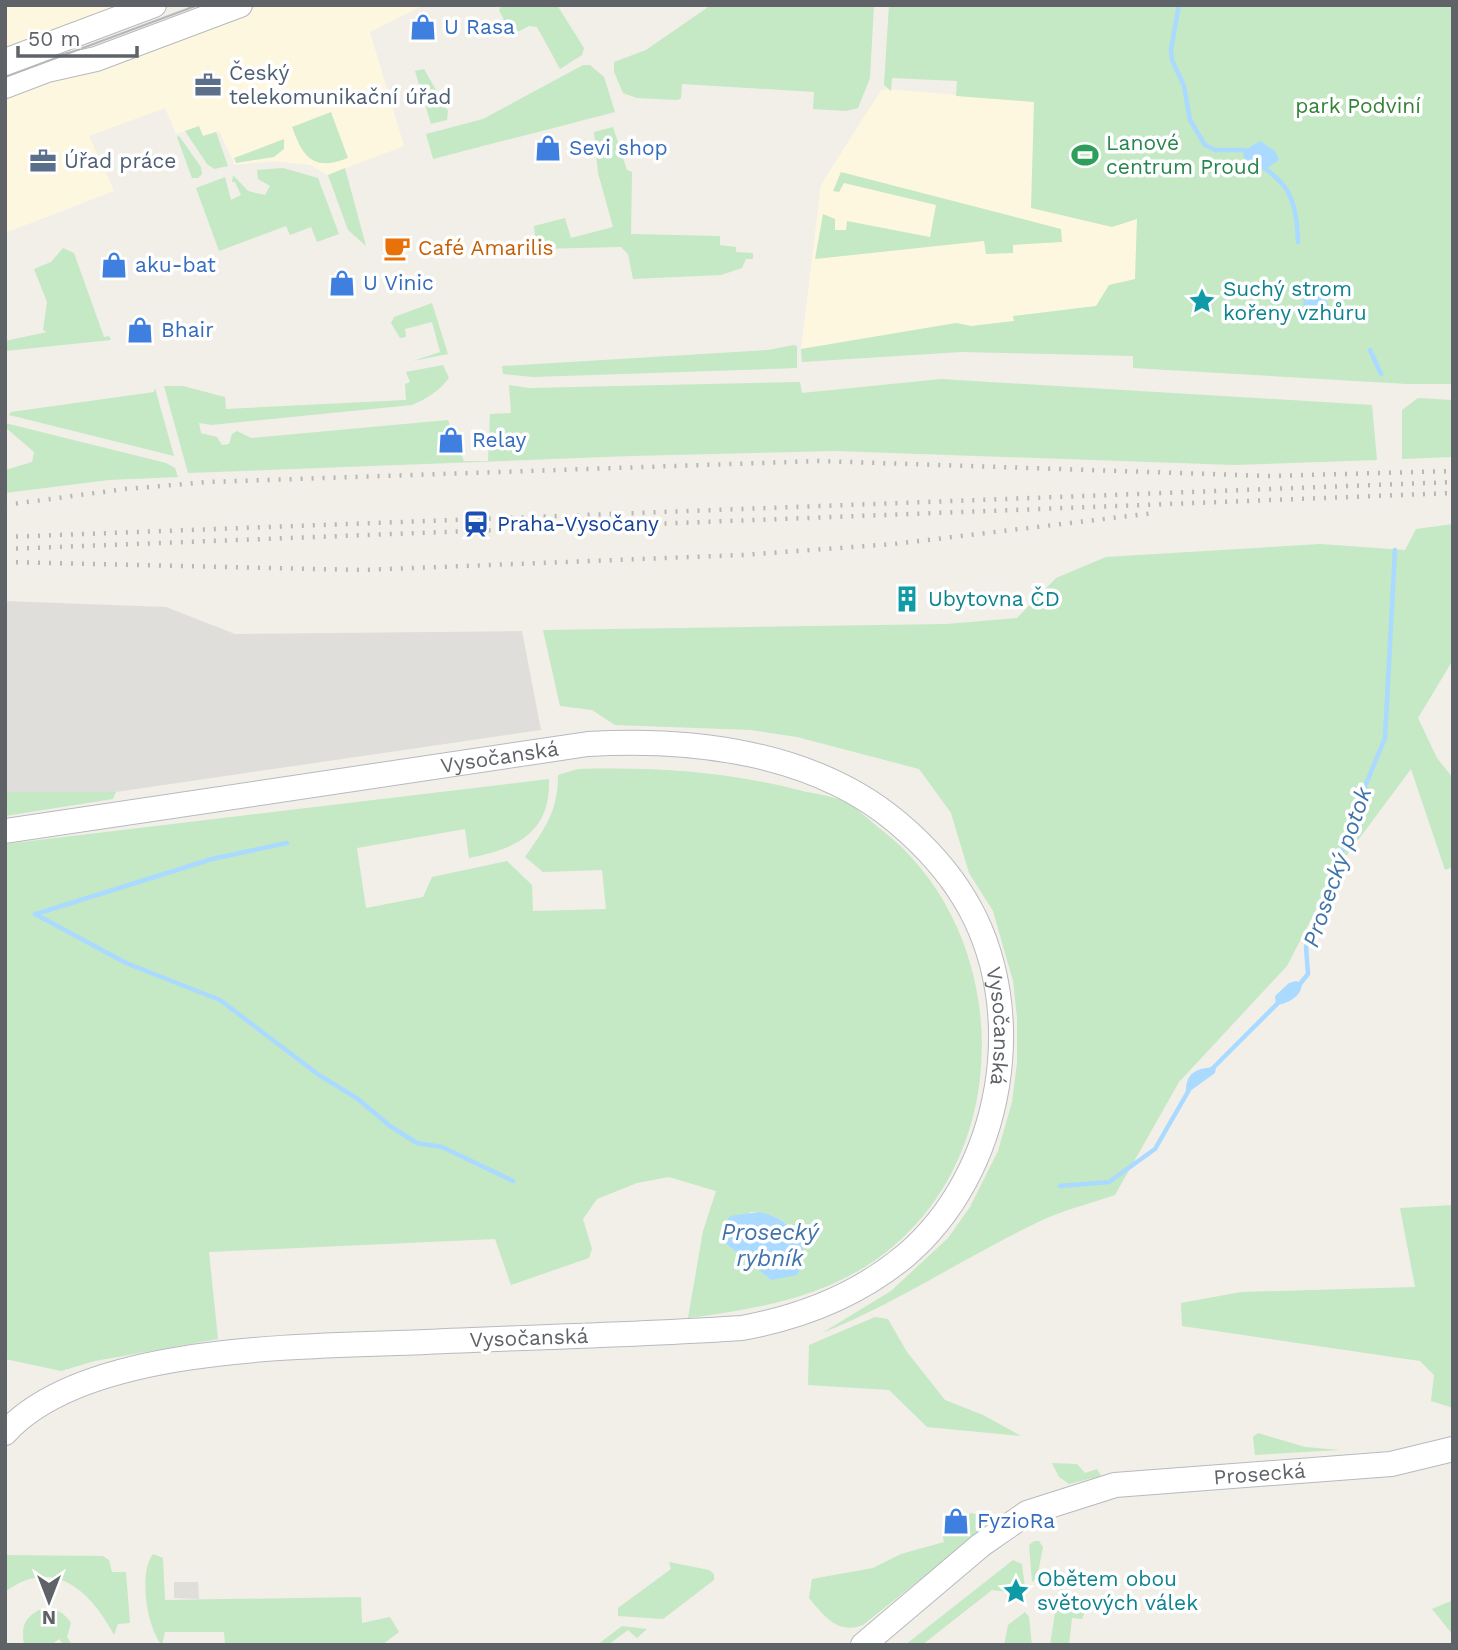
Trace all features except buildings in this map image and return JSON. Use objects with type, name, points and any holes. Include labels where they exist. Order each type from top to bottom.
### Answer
[{"type":"main road","points":[[5,61],[154,5]]},
{"type":"main road","points":[[5,86],[47,70],[96,58],[240,5]]},
{"type":"main road","name":"Vysočanská","points":[[5,831],[588,744],[625,742],[695,746],[761,757],[809,772],[867,801],[897,822],[924,847],[965,900],[980,931],[997,994],[1000,1064],[987,1130],[957,1195],[906,1255],[848,1294],[809,1311],[742,1328],[295,1348],[174,1361],[113,1375],[48,1399],[26,1413],[5,1433]]},
{"type":"main road","name":"Prosecká","points":[[863,1645],[989,1540],[1027,1513],[1066,1500],[1115,1485],[1143,1481],[1391,1464],[1453,1449]]},
{"type":"main road","name":"Prosecká","points":[[885,1645],[1006,1544],[1066,1500]]},
{"type":"shaded area","points":[[5,5],[120,5],[5,52]]},
{"type":"shaded area","points":[[262,5],[424,5],[370,32],[404,146],[328,175],[310,165],[273,161],[235,165],[219,131],[203,136],[199,126],[176,134],[165,108],[89,136],[114,191],[5,233],[5,98]]},
{"type":"shaded area","points":[[881,90],[1034,102],[1137,218],[1135,280],[1109,285],[1096,306],[1014,316],[1015,321],[971,326],[956,323],[801,349],[821,185]]},
{"type":"shaded area","points":[[5,601],[166,607],[235,634],[522,631],[541,730],[116,792],[5,792]]},
{"type":"shaded area","points":[[174,1582],[198,1582],[199,1599],[174,1598]]},
{"type":"green space","points":[[502,5],[557,5],[584,48],[582,55],[560,69],[537,27],[529,26],[512,35],[499,10]]},
{"type":"green space","points":[[711,5],[874,5],[870,78],[858,108],[846,111],[813,109],[814,92],[682,84],[681,98],[678,100],[637,98],[623,93],[614,72],[614,62],[646,50]]},
{"type":"green space","name":"park Podviní","points":[[889,5],[1453,5],[1453,384],[1407,384],[1133,368],[1133,356],[961,352],[802,362],[801,349],[956,323],[971,326],[1014,321],[1013,316],[1096,306],[1109,285],[1135,279],[1137,219],[1112,227],[1031,208],[1034,102],[956,96],[957,81],[892,78],[891,91],[884,85]]},
{"type":"green space","points":[[583,65],[590,65],[604,77],[615,112],[433,159],[426,134],[483,119]]},
{"type":"green space","points":[[424,69],[448,111],[447,120],[431,124],[415,71]]},
{"type":"green space","points":[[331,112],[348,158],[336,162],[318,162],[305,154],[292,127]]},
{"type":"green space","points":[[199,126],[203,136],[216,132],[228,166],[214,169],[207,164],[185,131]]},
{"type":"green space","points":[[613,127],[627,170],[632,172],[631,234],[720,236],[720,245],[736,247],[736,252],[753,253],[753,259],[746,259],[742,268],[721,275],[633,279],[628,254],[621,247],[536,249],[534,226],[565,218],[571,238],[613,227],[598,173],[594,132]]},
{"type":"green space","points":[[179,136],[201,167],[202,174],[198,178],[192,178],[177,137]]},
{"type":"green space","points":[[284,139],[284,149],[274,157],[236,163],[234,158]]},
{"type":"green space","points":[[283,168],[318,178],[339,234],[317,242],[311,227],[290,235],[286,226],[219,251],[196,188],[225,177],[231,200],[241,195],[235,182],[232,182],[233,175],[248,191],[265,195],[270,186],[258,179],[257,170]]},
{"type":"green space","points":[[345,168],[366,246],[348,230],[328,175]]},
{"type":"green space","points":[[841,172],[1061,229],[1062,242],[1013,245],[1013,253],[986,254],[984,241],[815,259],[823,214],[835,219],[835,230],[846,230],[847,221],[930,237],[936,205],[844,183],[839,192],[833,191]]},
{"type":"green space","points":[[63,248],[74,253],[104,337],[109,336],[111,340],[5,351],[5,341],[47,332],[43,330],[47,302],[34,269],[51,262]]},
{"type":"green space","points":[[432,303],[448,354],[413,361],[440,352],[432,322],[405,329],[406,337],[400,338],[391,323],[394,317]]},
{"type":"green space","points":[[797,346],[797,368],[533,377],[503,374],[502,366],[768,350]]},
{"type":"green space","points":[[443,365],[449,378],[433,394],[412,405],[212,425],[199,423],[201,433],[217,437],[222,445],[229,444],[232,434],[237,431],[251,438],[448,420],[464,461],[488,461],[490,414],[511,413],[509,385],[529,388],[800,382],[802,393],[941,379],[1372,405],[1377,460],[1234,465],[836,451],[188,473],[164,386],[183,386],[225,397],[226,409],[406,400],[405,384],[410,382],[406,372]]},
{"type":"green space","points":[[155,388],[174,456],[9,415],[11,412],[154,392]]},
{"type":"green space","points":[[1418,398],[1453,400],[1453,457],[1402,459],[1402,410]]},
{"type":"green space","points":[[5,423],[166,463],[175,468],[178,477],[109,480],[5,493],[5,470],[32,462],[34,452],[5,427]]},
{"type":"green space","points":[[1453,524],[1453,660],[1418,718],[1437,758],[1453,778],[1453,867],[1445,870],[1411,769],[1338,867],[1287,966],[1179,1082],[1115,1195],[1044,1219],[903,1295],[822,1333],[891,1291],[948,1238],[970,1207],[998,1151],[1012,1102],[1017,1063],[1017,1017],[1013,981],[993,911],[969,873],[951,813],[919,769],[797,737],[751,730],[615,725],[592,710],[560,706],[543,630],[947,624],[1017,618],[1056,578],[1106,557],[1320,544],[1405,550],[1416,529]]},
{"type":"green space","points":[[578,769],[716,774],[834,798],[864,815],[925,873],[955,923],[974,979],[982,1038],[977,1097],[961,1154],[932,1205],[890,1249],[868,1265],[820,1289],[768,1305],[741,1310],[688,1318],[703,1231],[716,1191],[669,1177],[637,1183],[597,1199],[583,1219],[592,1249],[589,1258],[511,1285],[495,1239],[209,1252],[218,1339],[95,1361],[61,1371],[5,1359],[5,844],[549,779],[548,798],[537,825],[527,835],[502,849],[469,858],[465,829],[357,848],[366,908],[423,897],[432,877],[507,861],[532,885],[533,911],[606,909],[602,870],[543,872],[525,857],[553,810],[558,775]],"holes":[[[750,1212],[785,1222],[797,1235],[802,1252],[771,1280],[725,1243]]]},
{"type":"green space","points":[[5,792],[116,792],[113,799],[5,816]]},
{"type":"green space","points":[[1453,1205],[1453,1408],[1431,1401],[1434,1375],[1420,1361],[1182,1326],[1181,1303],[1241,1292],[1415,1287],[1400,1208]]},
{"type":"green space","points":[[875,1317],[888,1319],[907,1352],[945,1400],[983,1415],[1021,1436],[927,1427],[889,1390],[808,1385],[809,1345]]},
{"type":"green space","points":[[1258,1433],[1305,1447],[1340,1450],[1255,1455],[1253,1437]]},
{"type":"green space","points":[[1052,1463],[1077,1464],[1085,1473],[1097,1469],[1101,1476],[1069,1484],[1059,1477]]},
{"type":"green space","points":[[971,1513],[986,1516],[991,1523],[863,1625],[846,1628],[839,1626],[826,1617],[809,1598],[812,1579],[873,1568],[901,1554],[944,1542],[942,1533],[963,1528],[961,1515]]},
{"type":"green space","points":[[1039,1541],[1043,1547],[1037,1578],[1032,1582],[1029,1545]]},
{"type":"green space","points":[[153,1554],[163,1558],[165,1600],[361,1597],[362,1623],[390,1617],[399,1632],[382,1645],[225,1645],[224,1632],[165,1632],[162,1645],[152,1626],[146,1600],[146,1574]]},
{"type":"green space","points":[[5,1555],[103,1556],[109,1560],[112,1572],[126,1572],[130,1623],[118,1624],[114,1635],[105,1619],[82,1592],[55,1578],[39,1577],[23,1581],[5,1592]]},
{"type":"green space","points":[[1013,1560],[1022,1564],[1025,1588],[1022,1595],[1006,1601],[1007,1592],[992,1590],[922,1645],[905,1645]]},
{"type":"green space","points":[[669,1562],[709,1570],[714,1574],[714,1580],[663,1619],[618,1616],[618,1608],[671,1569]]},
{"type":"green space","points":[[1059,1587],[1081,1605],[1085,1612],[1082,1619],[1072,1618],[1069,1645],[1050,1645]]},
{"type":"green space","points":[[1453,1600],[1453,1635],[1432,1609]]},
{"type":"green space","points":[[41,1609],[59,1612],[68,1619],[71,1623],[67,1637],[72,1645],[64,1645],[59,1639],[51,1645],[24,1645],[25,1623]]},
{"type":"green space","points":[[1025,1612],[1029,1617],[1032,1645],[1004,1645],[1008,1625]]},
{"type":"green space","points":[[622,1626],[647,1629],[637,1638],[628,1630],[608,1645],[597,1645]]},
{"type":"water","points":[[1260,141],[1275,151],[1279,160],[1267,168],[1246,157],[1245,150]]},
{"type":"water","points":[[1315,286],[1324,299],[1328,316],[1318,321],[1304,318],[1303,289]]},
{"type":"water","points":[[1289,983],[1302,983],[1300,992],[1290,1001],[1276,1005],[1275,996]]},
{"type":"water","points":[[1216,1067],[1215,1073],[1186,1094],[1190,1076],[1198,1070]]},
{"type":"water","name":"Prosecký rybník","points":[[759,1212],[780,1220],[796,1234],[803,1253],[797,1275],[771,1280],[725,1243],[722,1230],[730,1216]]},
{"type":"waterway","name":"Prosecký potok","points":[[1179,5],[1171,49],[1172,60],[1184,86],[1190,120],[1205,145],[1215,150],[1245,150],[1246,157],[1280,181],[1292,201],[1298,242]]},
{"type":"waterway","name":"Prosecký potok","points":[[1309,287],[1315,286],[1324,299],[1328,316]]},
{"type":"waterway","name":"Prosecký potok","points":[[1370,350],[1381,374]]},
{"type":"waterway","name":"Prosecký potok","points":[[1345,835],[1385,738],[1395,550]]},
{"type":"waterway","points":[[36,914],[212,859],[287,843]]},
{"type":"waterway","name":"Prosecký potok","points":[[1299,985],[1308,974],[1306,947],[1345,844]]},
{"type":"waterway","points":[[35,914],[126,963],[220,1000],[319,1075],[358,1099],[390,1126],[417,1143],[442,1147],[513,1181]]},
{"type":"waterway","name":"Prosecký potok","points":[[1211,1070],[1279,1002]]},
{"type":"waterway","name":"Prosecký potok","points":[[1060,1186],[1109,1182],[1155,1149],[1189,1090]]},
{"type":"tram line","points":[[5,77],[198,5]]},
{"type":"railway","points":[[5,505],[125,489],[208,482],[819,461],[1270,476],[1453,471]]},
{"type":"railway","points":[[5,537],[1453,482]]},
{"type":"railway","points":[[5,549],[1453,493]]},
{"type":"railway","points":[[5,562],[363,570],[742,555],[894,544],[1154,513]]},
{"type":"place","name":"U Rasa","points":[[423,27]]},
{"type":"place","name":"Český telekomunikační úřad","points":[[208,85]]},
{"type":"place","name":"Sevi shop","points":[[548,148]]},
{"type":"place","name":"Lanové centrum Proud","points":[[1085,155]]},
{"type":"place","name":"Úřad práce","points":[[43,161]]},
{"type":"place","name":"Café Amarilis","points":[[397,248]]},
{"type":"place","name":"aku-bat","points":[[114,265]]},
{"type":"place","name":"U Vinic","points":[[342,283]]},
{"type":"place","name":"Suchý strom kořeny vzhůru","points":[[1202,301]]},
{"type":"place","name":"Bhair","points":[[140,330]]},
{"type":"place","name":"Relay","points":[[451,440]]},
{"type":"place","name":"Praha-Vysočany","points":[[476,524]]},
{"type":"place","name":"Ubytovna ČD","points":[[907,599]]},
{"type":"place","name":"FyzioRa","points":[[956,1521]]},
{"type":"place","name":"Obětem obou světových válek","points":[[1016,1591]]}]
